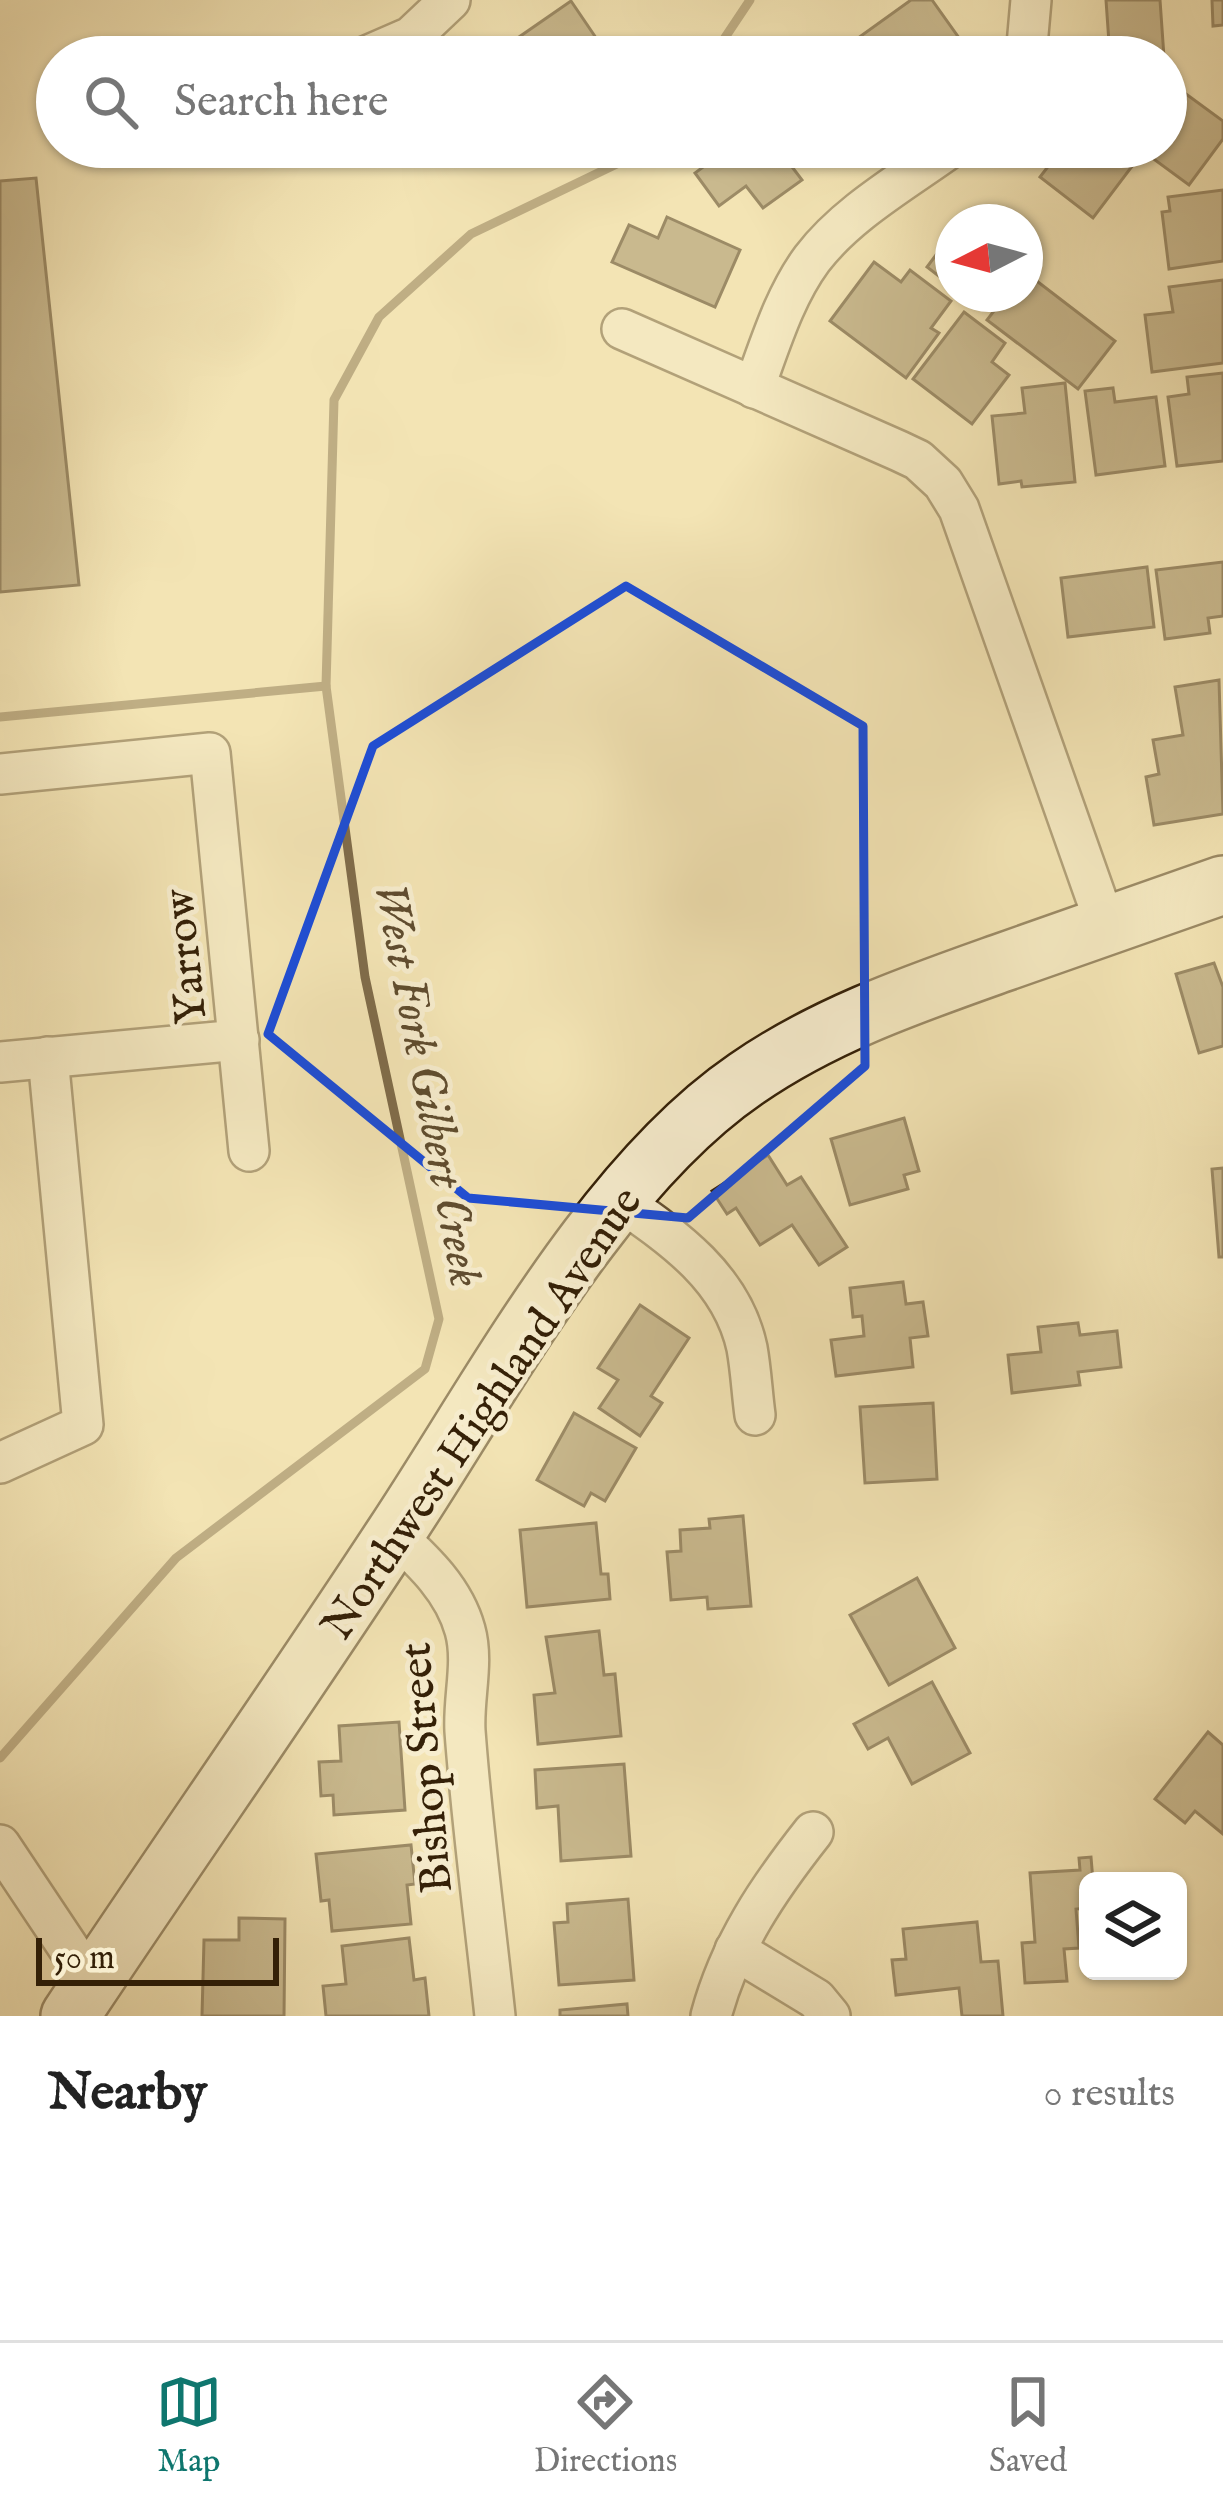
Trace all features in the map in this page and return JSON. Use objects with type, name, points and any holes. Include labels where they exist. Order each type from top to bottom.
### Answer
[{"type":"main road","name":"Northwest Highland Avenue","points":[[81,2000],[395,1535],[548,1296],[619,1200],[720,1098],[812,1038],[911,995],[1223,885]]},
{"type":"street","points":[[412,36],[451,0]]},
{"type":"street","points":[[1028,36],[1031,0]]},
{"type":"street","points":[[754,388],[786,304],[809,262],[848,223],[923,168]]},
{"type":"street","points":[[622,329],[918,460],[943,483],[982,571],[1106,926]]},
{"type":"street","name":"Yarrow","points":[[0,775],[210,754],[249,1151]]},
{"type":"street","points":[[0,1062],[239,1040]]},
{"type":"street","points":[[0,1463],[83,1425],[48,1057]]},
{"type":"street","points":[[619,1200],[706,1268],[724,1293],[747,1347],[755,1415]]},
{"type":"street","name":"Bishop Street","points":[[395,1535],[430,1568],[466,1631],[465,1724],[495,2016]]},
{"type":"street","points":[[710,2016],[735,1950],[770,1887],[813,1832]]},
{"type":"street","points":[[0,1845],[81,2000]]},
{"type":"street","points":[[735,1950],[816,1999],[830,2016]]},
{"type":"highlighted area","points":[[626,586],[863,726],[865,1066],[688,1218],[468,1198],[268,1034],[373,746]]},
{"type":"building","points":[[911,0],[932,0],[958,36],[861,36]]},
{"type":"building","points":[[1106,0],[1160,0],[1163,36],[1109,36]]},
{"type":"building","points":[[1212,0],[1223,0],[1223,25],[1213,26]]},
{"type":"building","points":[[571,1],[595,36],[520,36]]},
{"type":"building","points":[[1187,95],[1223,121],[1223,139],[1189,185],[1166,168],[1187,168]]},
{"type":"building","points":[[702,168],[793,168],[802,180],[763,208],[746,186],[719,206],[695,173]]},
{"type":"building","points":[[1047,168],[1131,168],[1093,218],[1040,177]]},
{"type":"building","points":[[36,178],[79,585],[0,592],[0,181]]},
{"type":"building","points":[[1223,190],[1223,261],[1169,269],[1162,212],[1170,211],[1168,197]]},
{"type":"building","points":[[667,217],[740,250],[715,307],[612,262],[629,225],[658,238]]},
{"type":"building","points":[[874,262],[901,282],[910,270],[935,289],[935,312],[943,312],[931,328],[939,333],[906,378],[830,321]]},
{"type":"building","points":[[1223,280],[1223,363],[1152,372],[1145,315],[1173,312],[1169,287]]},
{"type":"building","points":[[1043,286],[1115,341],[1078,389],[987,320],[993,312],[1043,312]]},
{"type":"building","points":[[964,312],[1005,343],[992,362],[1009,375],[972,424],[913,379]]},
{"type":"building","points":[[1223,373],[1223,461],[1177,466],[1168,397],[1189,394],[1187,377]]},
{"type":"building","points":[[1065,383],[1075,482],[1022,487],[1021,481],[999,484],[992,416],[1025,413],[1022,388]]},
{"type":"building","points":[[1113,388],[1115,402],[1156,397],[1165,466],[1096,475],[1085,391]]},
{"type":"building","points":[[1223,562],[1223,616],[1208,618],[1210,633],[1165,639],[1156,570]]},
{"type":"building","points":[[1147,567],[1154,627],[1068,637],[1061,578]]},
{"type":"building","points":[[1219,680],[1223,814],[1154,825],[1146,777],[1159,774],[1153,740],[1183,735],[1175,687]]},
{"type":"building","points":[[1214,963],[1223,987],[1223,1046],[1199,1053],[1176,974]]},
{"type":"building","points":[[904,1118],[919,1171],[904,1175],[908,1189],[850,1205],[831,1139]]},
{"type":"building","points":[[768,1155],[787,1185],[801,1177],[847,1247],[819,1265],[792,1225],[760,1245],[736,1208],[727,1214],[712,1191]]},
{"type":"building","points":[[1223,1168],[1223,1257],[1219,1257],[1212,1169]]},
{"type":"building","points":[[903,1282],[906,1304],[923,1302],[928,1336],[910,1338],[913,1367],[836,1376],[831,1340],[864,1336],[862,1316],[853,1317],[850,1288]]},
{"type":"building","points":[[640,1305],[689,1338],[651,1396],[662,1403],[640,1436],[599,1408],[618,1380],[598,1368]]},
{"type":"building","points":[[1078,1323],[1080,1335],[1117,1331],[1121,1367],[1078,1372],[1080,1385],[1012,1393],[1008,1355],[1041,1352],[1038,1327]]},
{"type":"building","points":[[933,1403],[937,1479],[865,1483],[860,1407]]},
{"type":"building","points":[[574,1413],[636,1448],[605,1501],[591,1493],[584,1506],[537,1480]]},
{"type":"building","points":[[743,1516],[751,1606],[708,1609],[707,1597],[671,1600],[667,1552],[681,1551],[680,1530],[710,1528],[709,1519]]},
{"type":"building","points":[[596,1523],[601,1574],[608,1574],[610,1599],[527,1607],[520,1530]]},
{"type":"building","points":[[917,1578],[955,1648],[889,1685],[850,1615]]},
{"type":"building","points":[[599,1631],[604,1675],[615,1674],[621,1736],[538,1744],[534,1695],[555,1693],[546,1637]]},
{"type":"building","points":[[932,1682],[970,1753],[912,1784],[888,1738],[868,1749],[854,1724]]},
{"type":"building","points":[[399,1722],[405,1810],[334,1815],[333,1795],[321,1796],[319,1762],[341,1761],[339,1726]]},
{"type":"building","points":[[1208,1732],[1223,1745],[1223,1834],[1195,1811],[1185,1823],[1155,1799]]},
{"type":"building","points":[[624,1764],[631,1856],[561,1861],[558,1806],[537,1808],[535,1770]]},
{"type":"building","points":[[411,1845],[415,1884],[407,1885],[411,1924],[332,1931],[329,1900],[321,1901],[316,1854]]},
{"type":"building","points":[[1091,1857],[1092,1872],[1079,1872],[1079,1948],[1064,1949],[1067,1981],[1025,1983],[1022,1943],[1035,1942],[1030,1873],[1080,1870],[1079,1858]]},
{"type":"building","points":[[628,1899],[634,1980],[559,1985],[554,1923],[568,1922],[567,1904]]},
{"type":"building","points":[[239,1918],[285,1919],[284,2016],[202,2016],[204,1940],[239,1940]]},
{"type":"building","points":[[977,1922],[981,1962],[998,1961],[1003,2016],[962,2016],[959,1988],[896,1995],[892,1960],[906,1959],[903,1929]]},
{"type":"building","points":[[409,1938],[414,1980],[425,1978],[429,2016],[326,2016],[323,1986],[346,1984],[342,1946]]},
{"type":"building","points":[[627,2004],[628,2016],[560,2016],[560,2010]]},
{"type":"waterway","points":[[726,36],[750,0]]},
{"type":"waterway","name":"West Fork Gilbert Creek","points":[[0,1758],[176,1558],[425,1369],[439,1319],[365,977],[326,686],[334,400],[379,317],[471,234],[608,168]]},
{"type":"waterway","points":[[0,717],[326,686]]}]
